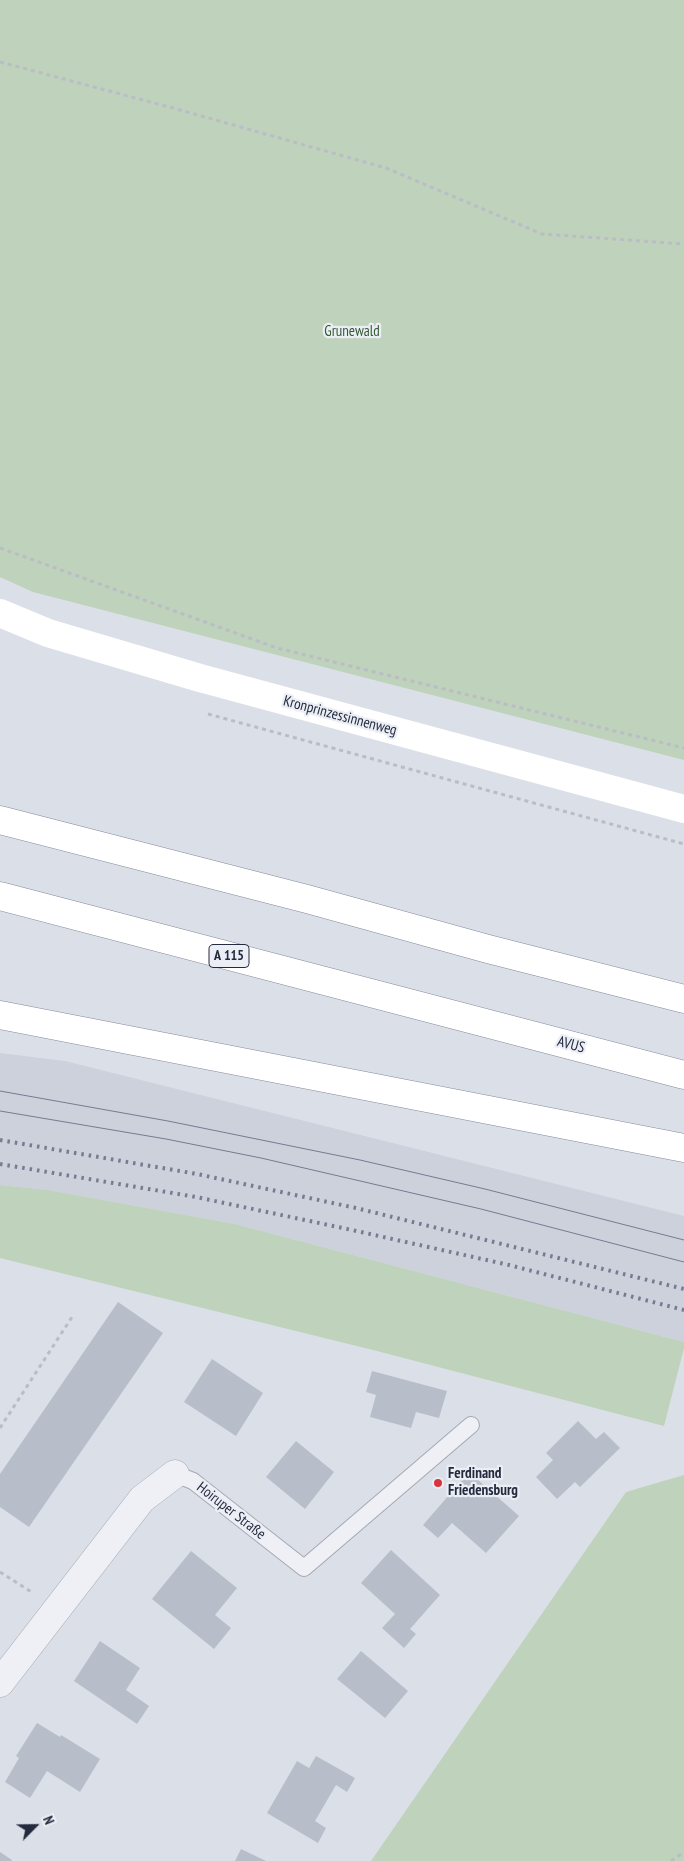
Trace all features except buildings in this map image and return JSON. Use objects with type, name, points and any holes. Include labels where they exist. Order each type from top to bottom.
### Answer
[{"type":"main road","name":"Kronprinzessinnenweg","points":[[0,613],[48,633],[200,678],[684,809]]},
{"type":"main road","points":[[0,820],[684,999]]},
{"type":"main road","name":"AVUS","points":[[0,896],[684,1075]]},
{"type":"main road","points":[[0,1015],[684,1148]]},
{"type":"street","name":"Hoiruper Straße","points":[[0,1683],[142,1499],[175,1474]]},
{"type":"lane","name":"Hoiruper Straße","points":[[175,1474],[193,1480],[304,1568],[471,1425]]},
{"type":"path","points":[[0,62],[386,168],[542,234],[684,244]]},
{"type":"path","points":[[0,548],[277,648],[684,748]]},
{"type":"path","points":[[0,1428],[72,1317]]},
{"type":"path","points":[[0,1572],[58,1608]]},
{"type":"path","points":[[671,1861],[684,1852]]},
{"type":"shaded area","points":[[0,1053],[65,1061],[684,1216],[684,1342],[235,1224],[48,1190],[0,1185]]},
{"type":"green space","name":"Grunewald","points":[[0,0],[684,0],[684,760],[33,592],[0,577]]},
{"type":"green space","points":[[0,1185],[48,1190],[235,1224],[684,1342],[664,1426],[377,1351],[0,1258]]},
{"type":"green space","points":[[684,1475],[684,1861],[371,1861],[626,1492]]},
{"type":"tram line","points":[[0,1091],[168,1121],[360,1160],[485,1189],[684,1240]]},
{"type":"tram line","points":[[0,1111],[166,1139],[261,1158],[481,1209],[684,1262]]},
{"type":"railway","points":[[0,1140],[197,1174],[356,1208],[684,1289]]},
{"type":"railway","points":[[0,1164],[196,1197],[352,1230],[509,1265],[684,1310]]},
{"type":"place","name":"Ferdinand Friedensburg","points":[[438,1483]]}]
